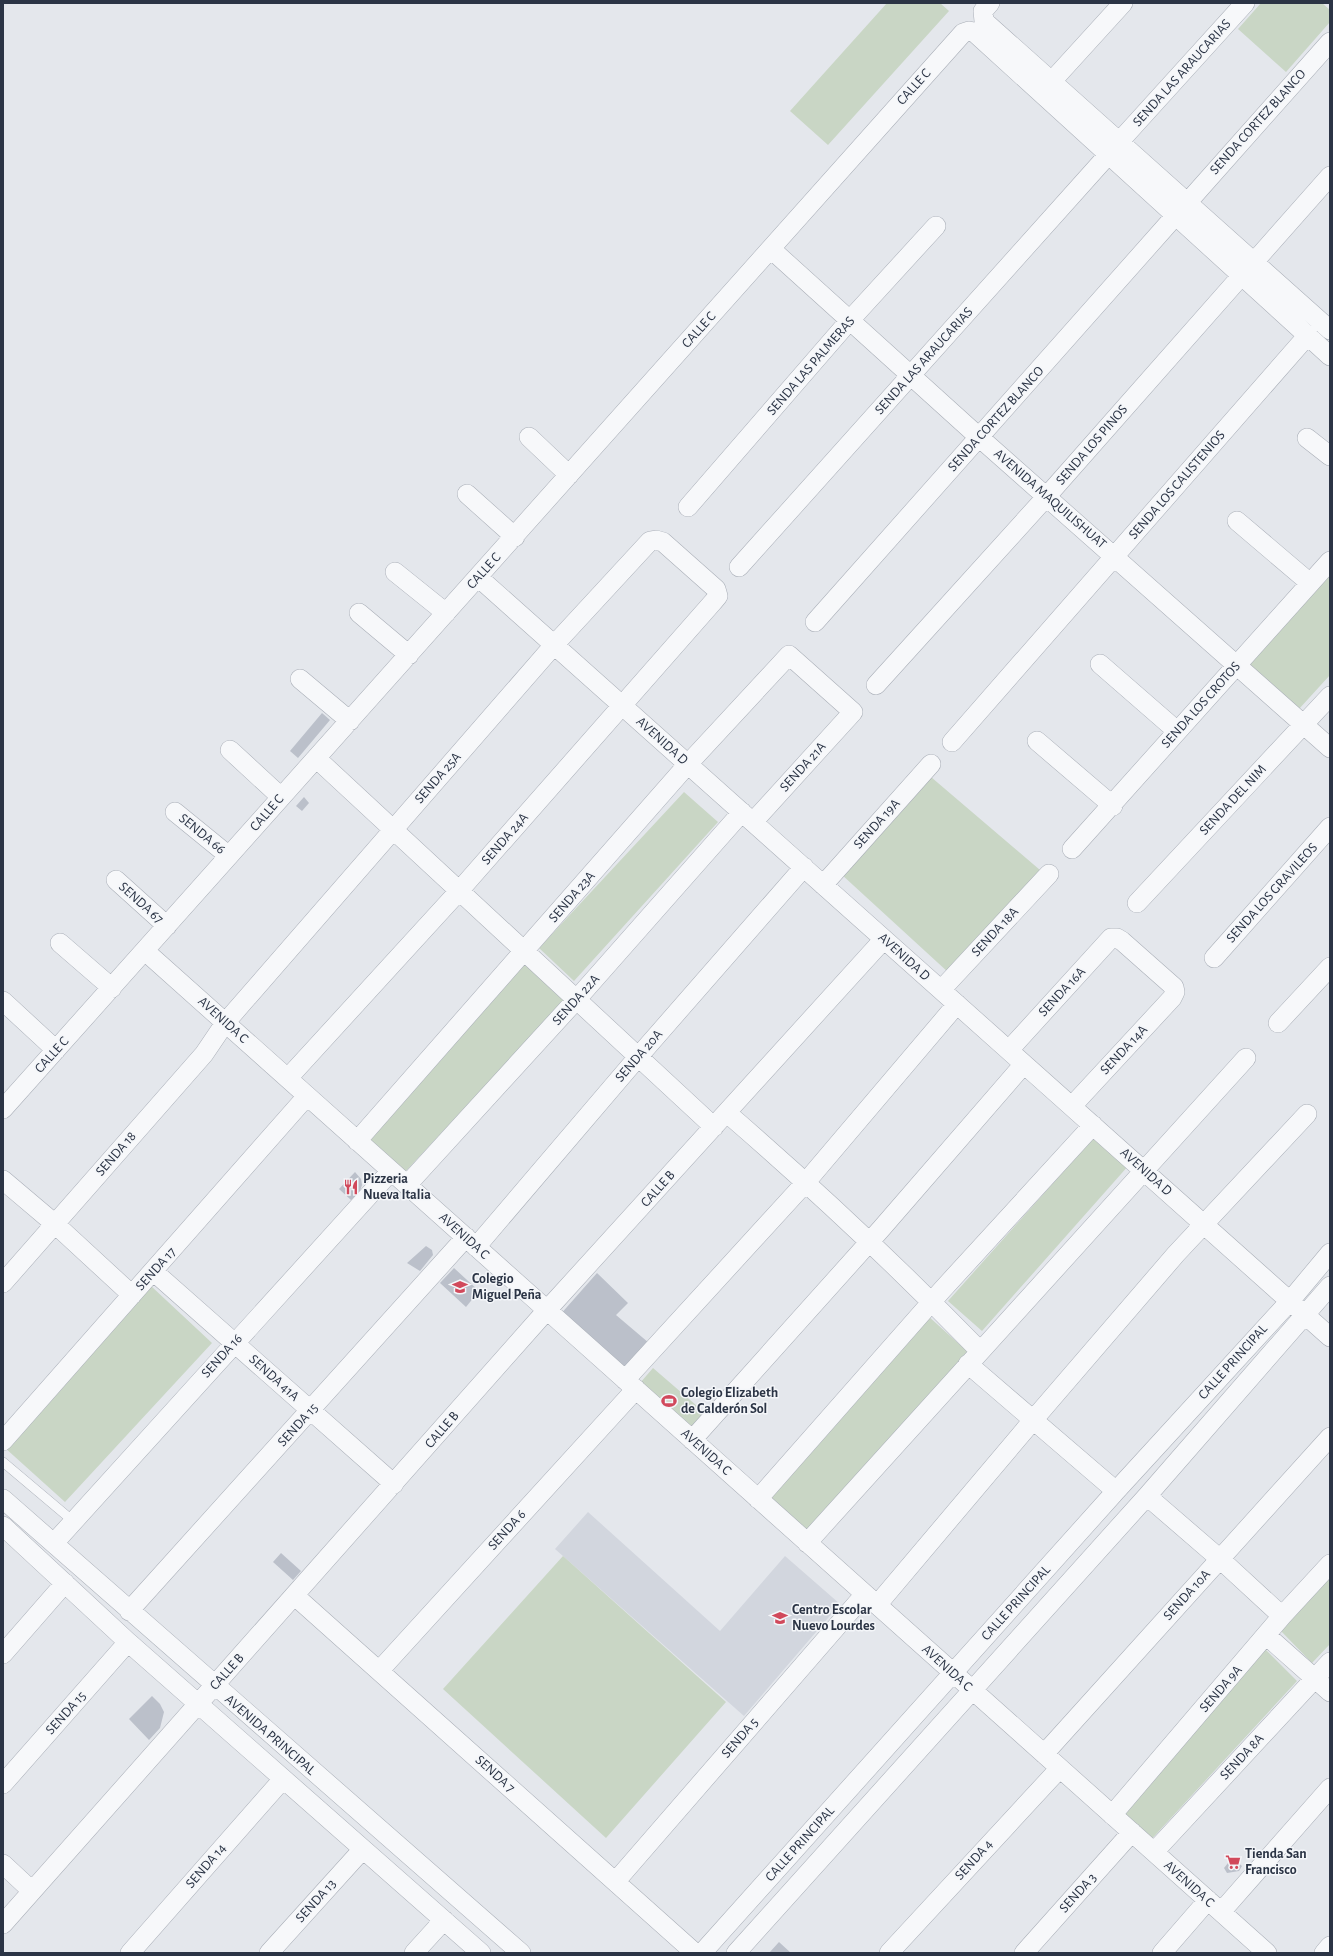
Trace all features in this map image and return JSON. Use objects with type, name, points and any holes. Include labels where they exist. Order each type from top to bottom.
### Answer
[{"type":"street","points":[[1052,81],[1123,3]]},
{"type":"street","name":"SENDA LAS ARAUCARIAS","points":[[739,567],[1245,3]]},
{"type":"street","points":[[987,7],[984,21],[1052,81],[1113,149],[1248,269],[1308,336],[1330,356]]},
{"type":"street","name":"CALLE C","points":[[3,1109],[478,577],[515,538],[569,475],[963,33],[969,31],[974,32],[1113,149]]},
{"type":"street","name":"SENDA CORTEZ BLANCO","points":[[816,622],[1330,42]]},
{"type":"street","name":"SENDA LOS PINOS","points":[[876,685],[1047,496],[1330,176]]},
{"type":"street","name":"SENDA LAS PALMERAS","points":[[688,507],[850,320],[936,226]]},
{"type":"street","name":"AVENIDA MAQUILISHUAT","points":[[771,250],[912,375],[980,438],[1330,748]]},
{"type":"street","points":[[1248,269],[1327,320]]},
{"type":"street","name":"SENDA LOS CALISTENIOS","points":[[952,742],[1308,336]]},
{"type":"street","points":[[529,437],[569,475]]},
{"type":"street","points":[[1307,438],[1330,456]]},
{"type":"street","points":[[467,494],[515,538]]},
{"type":"street","points":[[1237,521],[1310,583]]},
{"type":"street","name":"SENDA 24A","points":[[288,1078],[459,891],[718,596],[716,589],[663,542],[656,540]]},
{"type":"street","name":"SENDA 25A","points":[[226,1023],[554,645],[650,542],[656,540]]},
{"type":"street","name":"SENDA LOS CROTOS","points":[[1072,849],[1113,806],[1177,731],[1330,561]]},
{"type":"street","points":[[395,572],[446,613]]},
{"type":"street","name":"AVENIDA D","points":[[478,577],[1330,1337]]},
{"type":"street","points":[[359,613],[409,655]]},
{"type":"street","name":"SENDA 21A","points":[[748,817],[854,712],[790,655]]},
{"type":"street","name":"SENDA 23A","points":[[357,1141],[688,764],[790,655]]},
{"type":"street","points":[[1100,664],[1177,731]]},
{"type":"street","points":[[300,678],[350,721]]},
{"type":"street","name":"SENDA DEL NIM","points":[[1137,903],[1330,696]]},
{"type":"street","points":[[1037,741],[1113,806]]},
{"type":"street","points":[[230,750],[281,797]]},
{"type":"street","points":[[316,758],[714,1127]]},
{"type":"street","name":"SENDA 19A","points":[[824,885],[931,764]]},
{"type":"street","name":"SENDA 66","points":[[174,812],[229,856]]},
{"type":"street","name":"SENDA 22A","points":[[407,1185],[576,1000],[748,817]]},
{"type":"street","name":"SENDA LOS GRAVILEOS","points":[[1214,958],[1330,828]]},
{"type":"street","name":"SENDA 20A","points":[[471,1242],[638,1057],[804,867]]},
{"type":"street","name":"SENDA 18A","points":[[941,990],[1049,874]]},
{"type":"street","name":"SENDA 67","points":[[116,880],[167,926]]},
{"type":"street","name":"SENDA 16A","points":[[1009,1050],[1111,938],[1117,938],[1122,941],[1174,987],[1176,992]]},
{"type":"street","name":"CALLE B","points":[[3,1924],[547,1310],[884,939]]},
{"type":"street","points":[[60,943],[112,988]]},
{"type":"street","name":"AVENIDA C","points":[[145,951],[1267,1953]]},
{"type":"street","points":[[1278,1023],[1330,967]]},
{"type":"street","name":"SENDA 14A","points":[[1072,1106],[1176,992]]},
{"type":"street","points":[[3,1001],[56,1050]]},
{"type":"street","name":"SENDA 6","points":[[379,1671],[806,1182],[957,1004]]},
{"type":"street","name":"SENDA 18","points":[[3,1283],[204,1054],[226,1023]]},
{"type":"street","points":[[807,1542],[1246,1058]]},
{"type":"street","points":[[692,1440],[870,1241],[1024,1064]]},
{"type":"street","name":"SENDA 17","points":[[3,1441],[308,1096]]},
{"type":"street","points":[[727,1113],[806,1182],[870,1241],[932,1302],[974,1358],[1034,1419],[1116,1490]]},
{"type":"street","name":"SENDA 5","points":[[616,1881],[1034,1419],[1204,1224],[1307,1114]]},
{"type":"street","points":[[758,1499],[932,1302],[1093,1125]]},
{"type":"street","name":"SENDA 16","points":[[54,1543],[391,1170]]},
{"type":"street","points":[[3,1180],[55,1224],[132,1295]]},
{"type":"street","name":"SENDA 15","points":[[130,1611],[311,1410],[471,1242]]},
{"type":"street","name":"CALLE PRINCIPAL","points":[[702,1953],[1116,1490],[1290,1301],[1330,1253]]},
{"type":"street","name":"SENDA 41A","points":[[153,1271],[394,1484]]},
{"type":"street","name":"CALLE PRINCIPAL","points":[[736,1953],[1147,1496],[1330,1286]]},
{"type":"street","name":"SENDA 10A","points":[[1044,1754],[1330,1437]]},
{"type":"street","points":[[1147,1496],[1220,1559],[1282,1616]]},
{"type":"street","name":"AVENIDA PRINCIPAL","points":[[3,1499],[214,1686],[521,1953]]},
{"type":"street","name":"AVENIDA PRINCIPAL","points":[[3,1526],[128,1642],[481,1953]]},
{"type":"street","name":"SENDA 9A","points":[[1112,1814],[1268,1636],[1282,1616],[1330,1564]]},
{"type":"street","points":[[3,1654],[65,1583]]},
{"type":"street","name":"SENDA 7","points":[[295,1596],[695,1953]]},
{"type":"street","points":[[1268,1636],[1330,1692]]},
{"type":"street","name":"SENDA 15","points":[[3,1784],[128,1642]]},
{"type":"street","name":"SENDA 8A","points":[[1154,1852],[1330,1662]]},
{"type":"street","name":"SENDA 4","points":[[889,1953],[1060,1768]]},
{"type":"street","name":"SENDA 14","points":[[130,1953],[283,1779]]},
{"type":"street","points":[[1162,1953],[1214,1906],[1330,1788]]},
{"type":"street","name":"SENDA 3","points":[[1024,1953],[1132,1832]]},
{"type":"street","name":"SENDA 13","points":[[269,1953],[363,1849]]},
{"type":"street","points":[[3,1864],[32,1891]]},
{"type":"street","points":[[414,1953],[444,1920]]},
{"type":"street","points":[[1324,1953],[1330,1946]]},
{"type":"lane","points":[[3,1462],[73,1521]]},
{"type":"shaded area","name":"Centro Escolar Nuevo Lourdes","points":[[588,1512],[720,1631],[785,1556],[840,1604],[744,1716],[555,1549]]},
{"type":"green space","points":[[887,3],[940,3],[949,11],[828,145],[790,111]]},
{"type":"green space","points":[[1261,3],[1322,3],[1330,10],[1330,22],[1286,72],[1238,29]]},
{"type":"green space","points":[[1330,570],[1330,675],[1299,709],[1247,663]]},
{"type":"green space","points":[[931,777],[1040,870],[949,973],[841,874]]},
{"type":"green space","points":[[684,792],[718,822],[574,981],[539,948]]},
{"type":"green space","points":[[525,964],[564,1001],[405,1172],[368,1138]]},
{"type":"green space","points":[[1096,1135],[1129,1165],[982,1331],[948,1301]]},
{"type":"green space","points":[[151,1286],[212,1343],[65,1502],[4,1447]]},
{"type":"green space","points":[[927,1315],[969,1353],[807,1535],[767,1499]]},
{"type":"green space","name":"Colegio Elizabeth de Calderón Sol","points":[[653,1368],[704,1412],[683,1436],[634,1390]]},
{"type":"green space","points":[[563,1556],[726,1702],[606,1838],[443,1689]]},
{"type":"green space","points":[[1330,1576],[1330,1644],[1312,1663],[1280,1630]]},
{"type":"green space","points":[[1264,1648],[1297,1681],[1148,1843],[1118,1821]]},
{"type":"building","points":[[322,713],[330,720],[298,758],[290,751]]},
{"type":"building","points":[[304,797],[309,803],[302,811],[296,806]]},
{"type":"building","name":"Pizzeria Nueva Italia","points":[[355,1172],[361,1179],[362,1185],[360,1191],[351,1200],[339,1189]]},
{"type":"building","points":[[426,1246],[432,1250],[433,1255],[420,1271],[407,1263]]},
{"type":"building","name":"Colegio Miguel Peña","points":[[454,1268],[479,1291],[466,1307],[440,1283]]},
{"type":"building","points":[[597,1273],[628,1303],[616,1315],[649,1343],[622,1374],[559,1316]]},
{"type":"building","points":[[281,1553],[301,1571],[293,1580],[273,1562]]},
{"type":"building","points":[[152,1696],[160,1704],[164,1712],[160,1728],[149,1740],[129,1719]]},
{"type":"building","name":"Tienda San Francisco","points":[[1232,1858],[1242,1866],[1239,1871],[1227,1873],[1224,1868]]},
{"type":"building","points":[[779,1942],[791,1953],[769,1953]]},
{"type":"place","name":"Pizzeria Nueva Italia","points":[[351,1187]]},
{"type":"place","name":"Colegio Miguel Peña","points":[[460,1287]]},
{"type":"place","name":"Colegio Elizabeth de Calderón Sol","points":[[669,1401]]},
{"type":"place","name":"Centro Escolar Nuevo Lourdes","points":[[780,1618]]},
{"type":"place","name":"Tienda San Francisco","points":[[1233,1862]]}]
